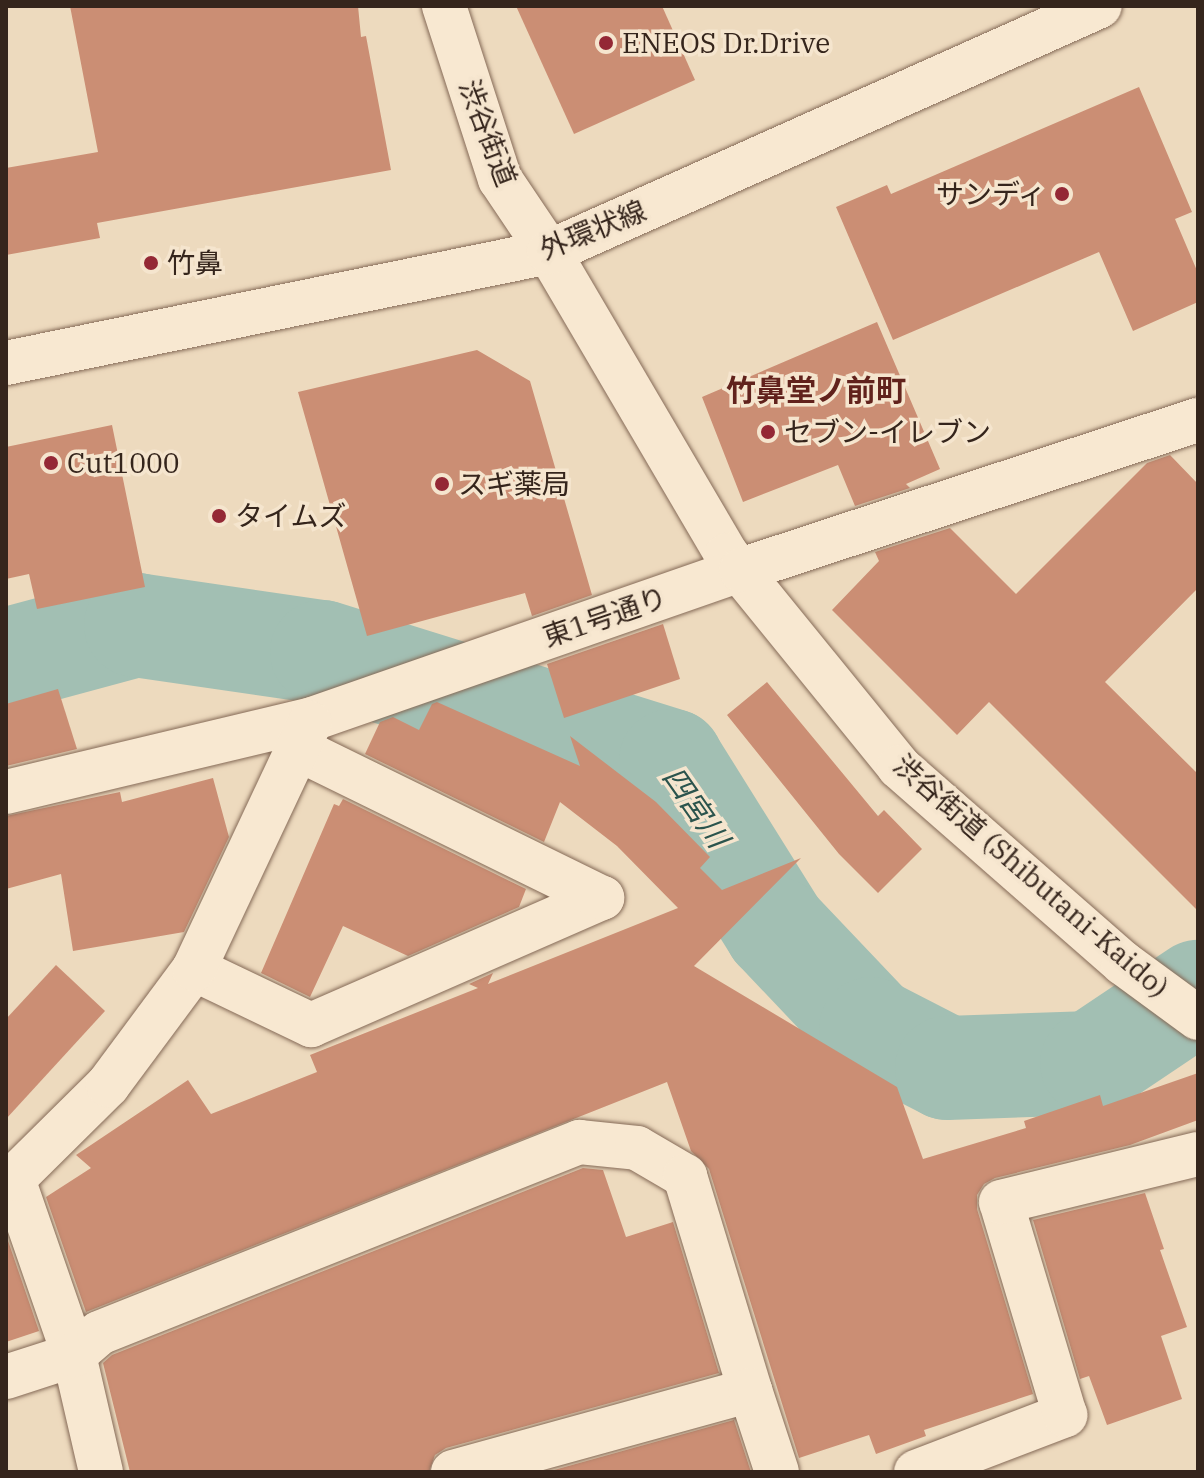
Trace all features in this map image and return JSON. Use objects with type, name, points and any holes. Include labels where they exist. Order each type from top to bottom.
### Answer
[{"type":"street","name":"渋谷街道","points":[[444,6],[500,179],[549,252]]},
{"type":"street","name":"外環状線","points":[[6,363],[549,252],[1100,6]]},
{"type":"street","name":"渋谷街道 (Shibutani-Kaido)","points":[[549,252],[727,555],[899,767],[1123,963],[1198,1018]]},
{"type":"street","name":"東1号通り","points":[[6,792],[305,734],[741,570],[1198,420]]},
{"type":"street","points":[[101,1472],[74,1355],[10,1181],[108,1085],[194,969],[305,734],[602,898],[311,1025],[194,969]]},
{"type":"street","points":[[6,1377],[74,1355],[99,1333],[579,1142],[637,1148],[685,1176],[777,1472]]},
{"type":"street","points":[[916,1472],[1065,1415],[1001,1202],[1198,1154]]},
{"type":"street","points":[[453,1472],[750,1390]]},
{"type":"building","points":[[70,6],[358,6],[361,37],[366,36],[391,170],[97,223],[100,238],[6,255],[6,168],[98,152]]},
{"type":"building","name":"ENEOS Dr.Drive","points":[[516,6],[662,6],[695,80],[574,134]]},
{"type":"building","name":"サンディ","points":[[1139,87],[1192,212],[1175,219],[1198,273],[1198,302],[1133,331],[1099,252],[893,340],[836,207],[887,185],[891,194]]},
{"type":"building","points":[[877,322],[940,469],[906,484],[910,488],[855,506],[838,465],[743,502],[702,397]]},
{"type":"building","name":"スギ薬局","points":[[477,350],[530,381],[592,595],[532,616],[525,593],[367,636],[298,392]]},
{"type":"building","points":[[112,425],[145,587],[37,609],[29,574],[6,579],[6,447]]},
{"type":"building","points":[[1170,455],[1198,484],[1198,588],[1105,682],[1198,774],[1198,911],[989,702],[957,735],[832,610],[879,561],[875,552],[950,528],[1016,594],[1147,463]]},
{"type":"building","points":[[663,624],[680,679],[564,718],[547,664]]},
{"type":"building","points":[[767,682],[878,816],[884,810],[922,849],[878,893],[839,854],[727,715]]},
{"type":"building","points":[[58,689],[77,749],[6,766],[6,704]]},
{"type":"building","points":[[437,702],[580,766],[570,736],[656,802],[710,857],[700,868],[722,890],[801,858],[694,966],[897,1087],[923,1159],[1026,1128],[1024,1121],[1100,1095],[1103,1106],[1198,1073],[1198,1120],[1130,1145],[995,1178],[984,1184],[977,1195],[977,1209],[1033,1394],[924,1430],[926,1436],[876,1454],[869,1435],[799,1458],[709,1169],[691,1151],[667,1082],[86,1312],[46,1197],[91,1168],[76,1155],[188,1080],[211,1114],[317,1072],[310,1055],[478,988],[469,984],[493,973],[488,984],[678,908],[617,846],[560,802],[544,842],[365,754],[380,722],[393,717],[419,730],[432,704]]},
{"type":"building","points":[[213,778],[229,837],[184,932],[73,951],[61,874],[6,889],[6,816],[120,792],[122,802]]},
{"type":"building","points":[[343,799],[526,889],[519,907],[408,956],[343,926],[310,997],[261,973],[334,804],[339,806]]},
{"type":"building","points":[[56,965],[105,1011],[6,1119],[6,1019]]},
{"type":"building","points":[[583,1168],[603,1170],[626,1237],[673,1222],[719,1373],[446,1448],[435,1455],[429,1472],[130,1472],[103,1363],[112,1355]]},
{"type":"building","points":[[1145,1193],[1164,1249],[1160,1250],[1187,1327],[1161,1336],[1182,1399],[1107,1425],[1089,1376],[1080,1379],[1033,1220]]},
{"type":"building","points":[[6,1235],[39,1331],[6,1342]]},
{"type":"building","points":[[734,1420],[751,1472],[547,1472]]},
{"type":"waterway","name":"四宮川","points":[[6,660],[136,625],[322,652],[671,761],[776,929],[871,1029],[947,1068],[1092,1063],[1198,992]]},
{"type":"place","name":"ENEOS Dr.Drive","points":[[606,43]]},
{"type":"place","name":"サンディ","points":[[1062,194]]},
{"type":"place","name":"竹鼻","points":[[151,263]]},
{"type":"place","name":"セブン-イレブン","points":[[768,432]]},
{"type":"place","name":"Cut1000","points":[[51,463]]},
{"type":"place","name":"スギ薬局","points":[[442,484]]},
{"type":"place","name":"タイムズ","points":[[219,516]]},
{"type":"district","name":"竹鼻堂ノ前町","points":[[816,390]]}]
